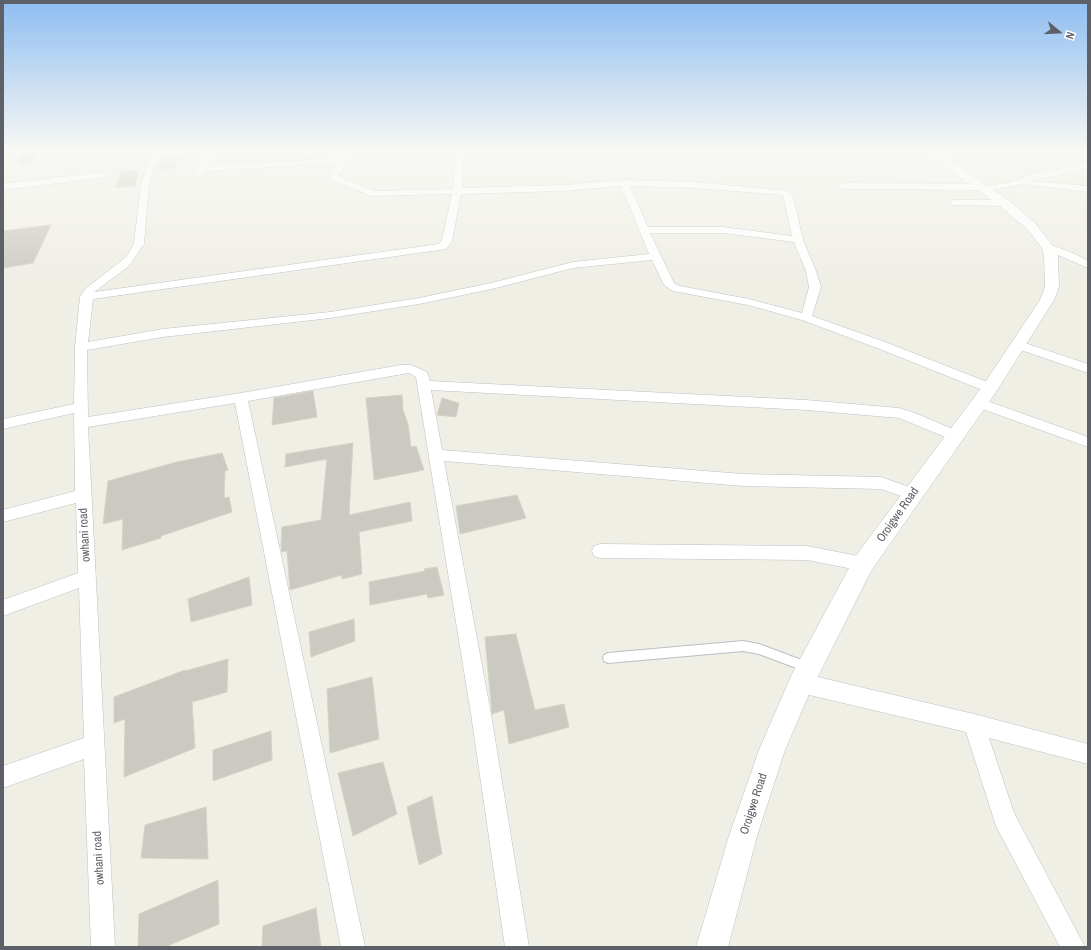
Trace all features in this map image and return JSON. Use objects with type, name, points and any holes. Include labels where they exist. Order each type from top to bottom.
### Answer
[{"type":"street","points":[[86,297],[90,290],[125,264],[135,252],[141,235],[144,194]]},
{"type":"street","points":[[86,297],[442,247],[448,241],[456,194]]},
{"type":"street","points":[[628,194],[665,280],[677,289],[749,302],[806,318],[881,345],[984,396],[1088,442]]},
{"type":"street","points":[[787,194],[798,240],[811,271],[815,287],[806,318]]},
{"type":"street","name":"Oroigwe Road","points":[[712,947],[744,836],[772,750],[805,676],[863,564],[984,396],[1047,300],[1052,287],[1051,256],[1048,247],[1031,226],[992,194]]},
{"type":"street","points":[[954,203],[1004,203]]},
{"type":"street","points":[[644,230],[723,230],[798,240]]},
{"type":"street","points":[[1048,247],[1086,262]]},
{"type":"street","points":[[82,347],[163,333],[330,315],[419,301],[492,286],[573,265],[655,256]]},
{"type":"street","name":"owhani road","points":[[86,297],[82,347],[81,415],[83,495],[103,947]]},
{"type":"street","points":[[1019,344],[1088,369]]},
{"type":"street","points":[[3,424],[241,398],[402,369],[418,372],[422,375],[481,714],[517,947]]},
{"type":"street","points":[[424,385],[806,405],[899,413],[916,418],[955,436]]},
{"type":"street","points":[[241,398],[353,947]]},
{"type":"street","points":[[437,455],[743,480],[881,483],[913,494]]},
{"type":"street","points":[[3,516],[83,495]]},
{"type":"street","points":[[600,550],[807,553],[863,564]]},
{"type":"street","points":[[3,608],[87,576]]},
{"type":"street","points":[[805,676],[974,724],[1088,754]]},
{"type":"street","points":[[974,724],[1004,818],[1073,947]]},
{"type":"street","points":[[3,777],[94,745]]},
{"type":"lane","points":[[608,658],[743,646],[759,649],[805,676]]},
{"type":"building","points":[[51,225],[33,263],[3,268],[3,231]]},
{"type":"building","points":[[313,391],[317,417],[272,425],[274,398]]},
{"type":"building","points":[[402,395],[403,410],[408,424],[411,447],[416,446],[424,470],[374,480],[366,398]]},
{"type":"building","points":[[442,398],[459,403],[456,417],[437,415]]},
{"type":"building","points":[[353,443],[349,515],[410,502],[412,521],[359,532],[362,574],[342,579],[342,575],[290,590],[287,551],[282,552],[281,546],[282,527],[321,520],[327,459],[285,467],[286,454]]},
{"type":"building","points":[[222,453],[228,470],[225,471],[224,498],[229,497],[232,512],[161,536],[161,538],[122,550],[123,519],[103,524],[108,481],[177,462]]},
{"type":"building","points":[[517,495],[526,518],[460,534],[456,506]]},
{"type":"building","points":[[437,567],[444,595],[428,598],[427,594],[370,605],[369,582],[425,571],[424,569]]},
{"type":"building","points":[[249,577],[252,605],[191,622],[188,599]]},
{"type":"building","points":[[354,619],[355,641],[311,657],[309,632]]},
{"type":"building","points":[[516,634],[535,710],[564,704],[569,727],[509,744],[504,710],[492,714],[485,637]]},
{"type":"building","points":[[228,659],[227,692],[192,702],[195,748],[124,777],[125,719],[114,723],[114,697],[185,670]]},
{"type":"building","points":[[372,677],[379,739],[330,753],[327,689]]},
{"type":"building","points":[[271,731],[272,760],[213,781],[213,750]]},
{"type":"building","points":[[383,762],[397,814],[353,836],[338,773]]},
{"type":"building","points":[[432,796],[442,854],[419,865],[407,807]]},
{"type":"building","points":[[206,807],[208,859],[141,858],[145,825]]},
{"type":"building","points":[[218,880],[219,924],[165,947],[138,947],[139,914]]},
{"type":"building","points":[[316,908],[321,947],[262,947],[263,926]]}]
